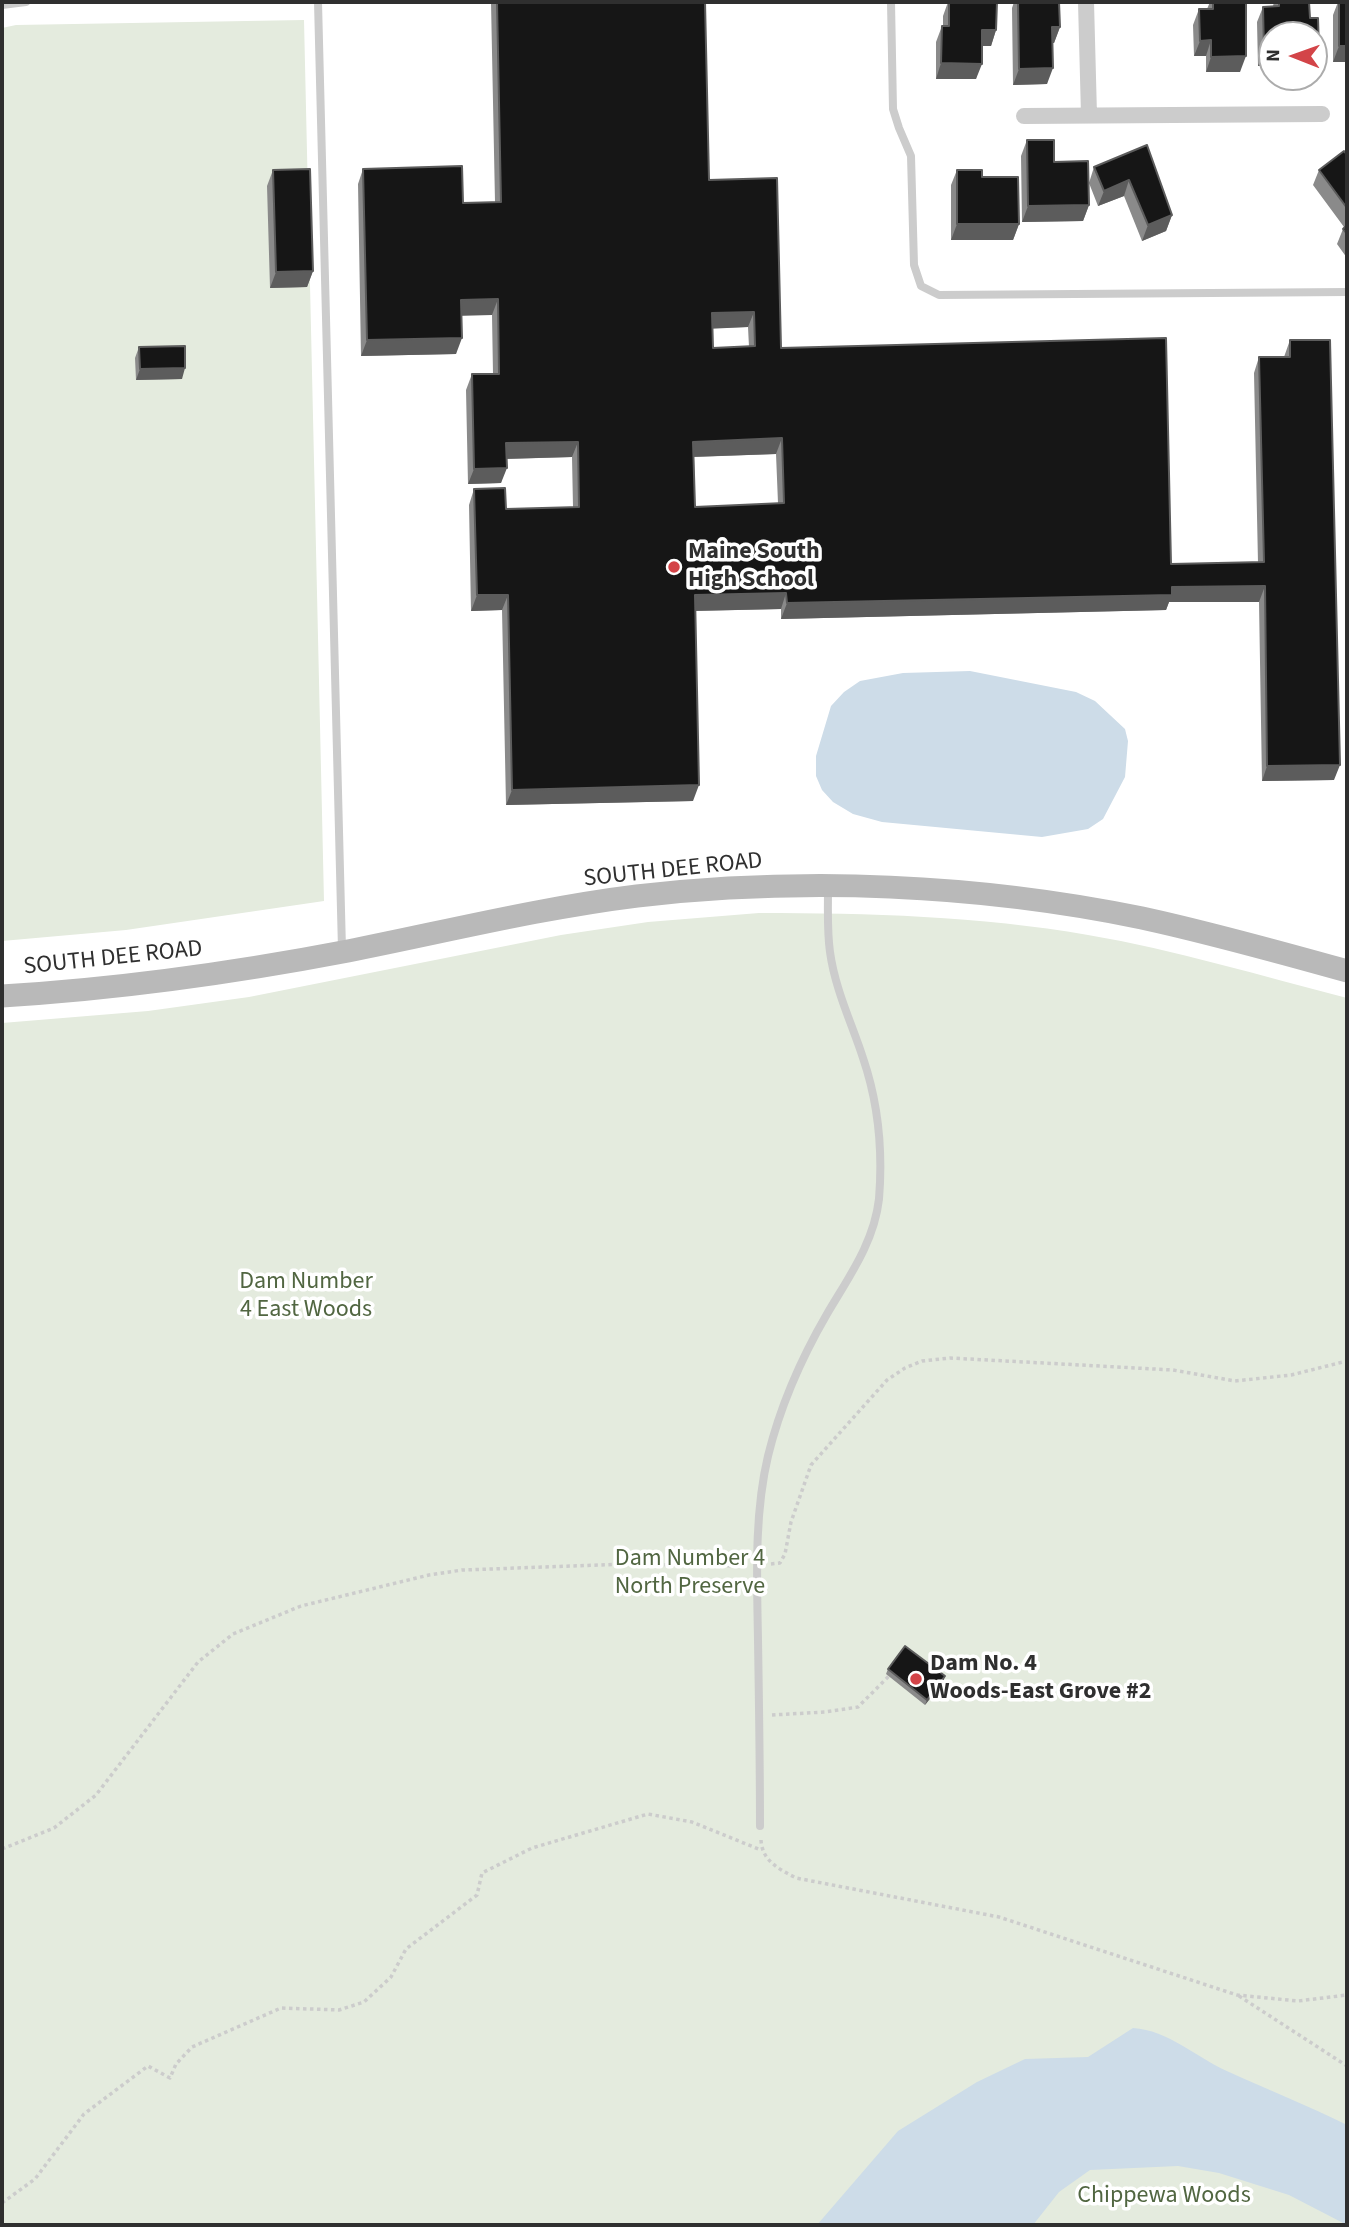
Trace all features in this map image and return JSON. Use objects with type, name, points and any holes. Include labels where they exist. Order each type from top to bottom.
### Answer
[{"type":"main road","name":"SOUTH DEE ROAD","points":[[2,996],[79,991],[200,977],[570,907],[636,897],[741,887],[828,886],[931,890],[1051,902],[1177,926],[1347,971]]},
{"type":"street","points":[[1086,2],[1089,115]]},
{"type":"street","points":[[1024,116],[1322,114]]},
{"type":"lane","points":[[2,5],[26,2]]},
{"type":"lane","points":[[318,2],[342,952]]},
{"type":"lane","points":[[891,2],[894,109],[911,156],[914,265],[921,286],[930,292],[939,295],[1347,292]]},
{"type":"lane","points":[[760,1826],[757,1580],[761,1499],[768,1455],[781,1414],[808,1349],[849,1281],[867,1241],[878,1203],[880,1184],[881,1138],[876,1103],[863,1056],[850,1028],[830,954],[828,886]]},
{"type":"path","points":[[767,1564],[780,1563],[785,1554],[791,1522],[811,1465],[887,1380],[922,1361],[950,1358],[1173,1370],[1235,1381],[1291,1375],[1347,1361]]},
{"type":"path","points":[[2,1849],[54,1828],[96,1795],[198,1662],[233,1634],[301,1606],[429,1575],[462,1570],[628,1564],[746,1566]]},
{"type":"path","points":[[760,1716],[858,1707],[889,1676]]},
{"type":"path","points":[[2,2203],[35,2179],[85,2114],[148,2066],[170,2078],[176,2064],[192,2047],[281,2008],[339,2010],[364,2003],[391,1978],[406,1949],[477,1895],[482,1873],[532,1848],[649,1814],[692,1822],[761,1850],[774,1867],[796,1878],[999,1917],[1237,1995],[1298,2001],[1347,1994]]},
{"type":"path","points":[[760,1826],[761,1850]]},
{"type":"path","points":[[1237,1995],[1347,2066]]},
{"type":"green space","points":[[304,20],[324,901],[126,930],[2,941],[2,28],[16,25]]},
{"type":"green space","name":"Dam Number 4 North Preserve","points":[[759,913],[924,917],[1047,929],[1153,948],[1347,998],[1347,2225],[2,2225],[2,1023],[148,1011],[249,997],[561,935],[648,922]]},
{"type":"water","points":[[970,671],[1076,692],[1095,701],[1125,729],[1128,741],[1125,777],[1103,819],[1088,829],[1042,837],[882,822],[853,814],[833,802],[822,790],[816,776],[816,756],[831,706],[844,692],[860,681],[903,673]]},
{"type":"water","points":[[1133,2028],[1170,2039],[1229,2072],[1347,2125],[1347,2225],[1289,2195],[1219,2173],[1178,2166],[1090,2170],[1059,2192],[1033,2225],[817,2225],[898,2131],[977,2082],[1025,2059],[1088,2057]]},
{"type":"building","points":[[497,2],[705,2],[709,180],[777,178],[781,348],[1166,338],[1171,564],[1264,562],[1259,357],[1290,357],[1290,340],[1330,340],[1340,765],[1267,766],[1265,586],[1172,587],[1172,595],[787,603],[786,593],[695,595],[699,785],[512,790],[508,595],[477,595],[474,489],[505,488],[506,509],[579,507],[578,442],[506,443],[507,468],[474,469],[472,374],[499,374],[498,299],[461,300],[462,338],[367,340],[363,169],[462,166],[463,203],[501,202]],"holes":[[[754,312],[755,346],[713,348],[712,313]],[[782,438],[784,503],[695,507],[693,442]]]},
{"type":"building","points":[[949,2],[997,2],[996,30],[982,30],[982,64],[941,63],[942,26],[949,26]]},
{"type":"building","points":[[1018,2],[1059,2],[1060,27],[1052,27],[1053,68],[1019,69]]},
{"type":"building","points":[[1213,2],[1246,2],[1246,56],[1211,57],[1211,40],[1200,41],[1199,9],[1213,9]]},
{"type":"building","points":[[1279,2],[1309,2],[1310,18],[1318,18],[1318,21],[1263,21],[1263,7],[1279,6]]},
{"type":"building","points":[[1339,2],[1347,2],[1347,46],[1339,46]]},
{"type":"building","points":[[1027,140],[1054,140],[1054,162],[1088,161],[1089,205],[1028,206]]},
{"type":"building","points":[[1147,145],[1172,215],[1148,225],[1129,180],[1104,191],[1094,167]]},
{"type":"building","points":[[1344,151],[1347,155],[1347,208],[1319,170]]},
{"type":"building","points":[[310,169],[313,271],[276,272],[273,170]]},
{"type":"building","points":[[957,170],[982,170],[982,177],[1018,177],[1019,224],[957,224]]},
{"type":"building","points":[[185,346],[185,368],[140,369],[139,347]]},
{"type":"building","name":"Dam No. 4 Woods-East Grove #2","points":[[905,1646],[945,1676],[927,1700],[888,1669]]},
{"type":"place","name":"Maine South High School","points":[[674,567]]},
{"type":"place","name":"Dam No. 4 Woods-East Grove #2","points":[[916,1679]]},
{"type":"park label","name":"Dam Number 4 East Woods","points":[[306,1297]]},
{"type":"park label","name":"Chippewa Woods","points":[[1164,2197]]}]
